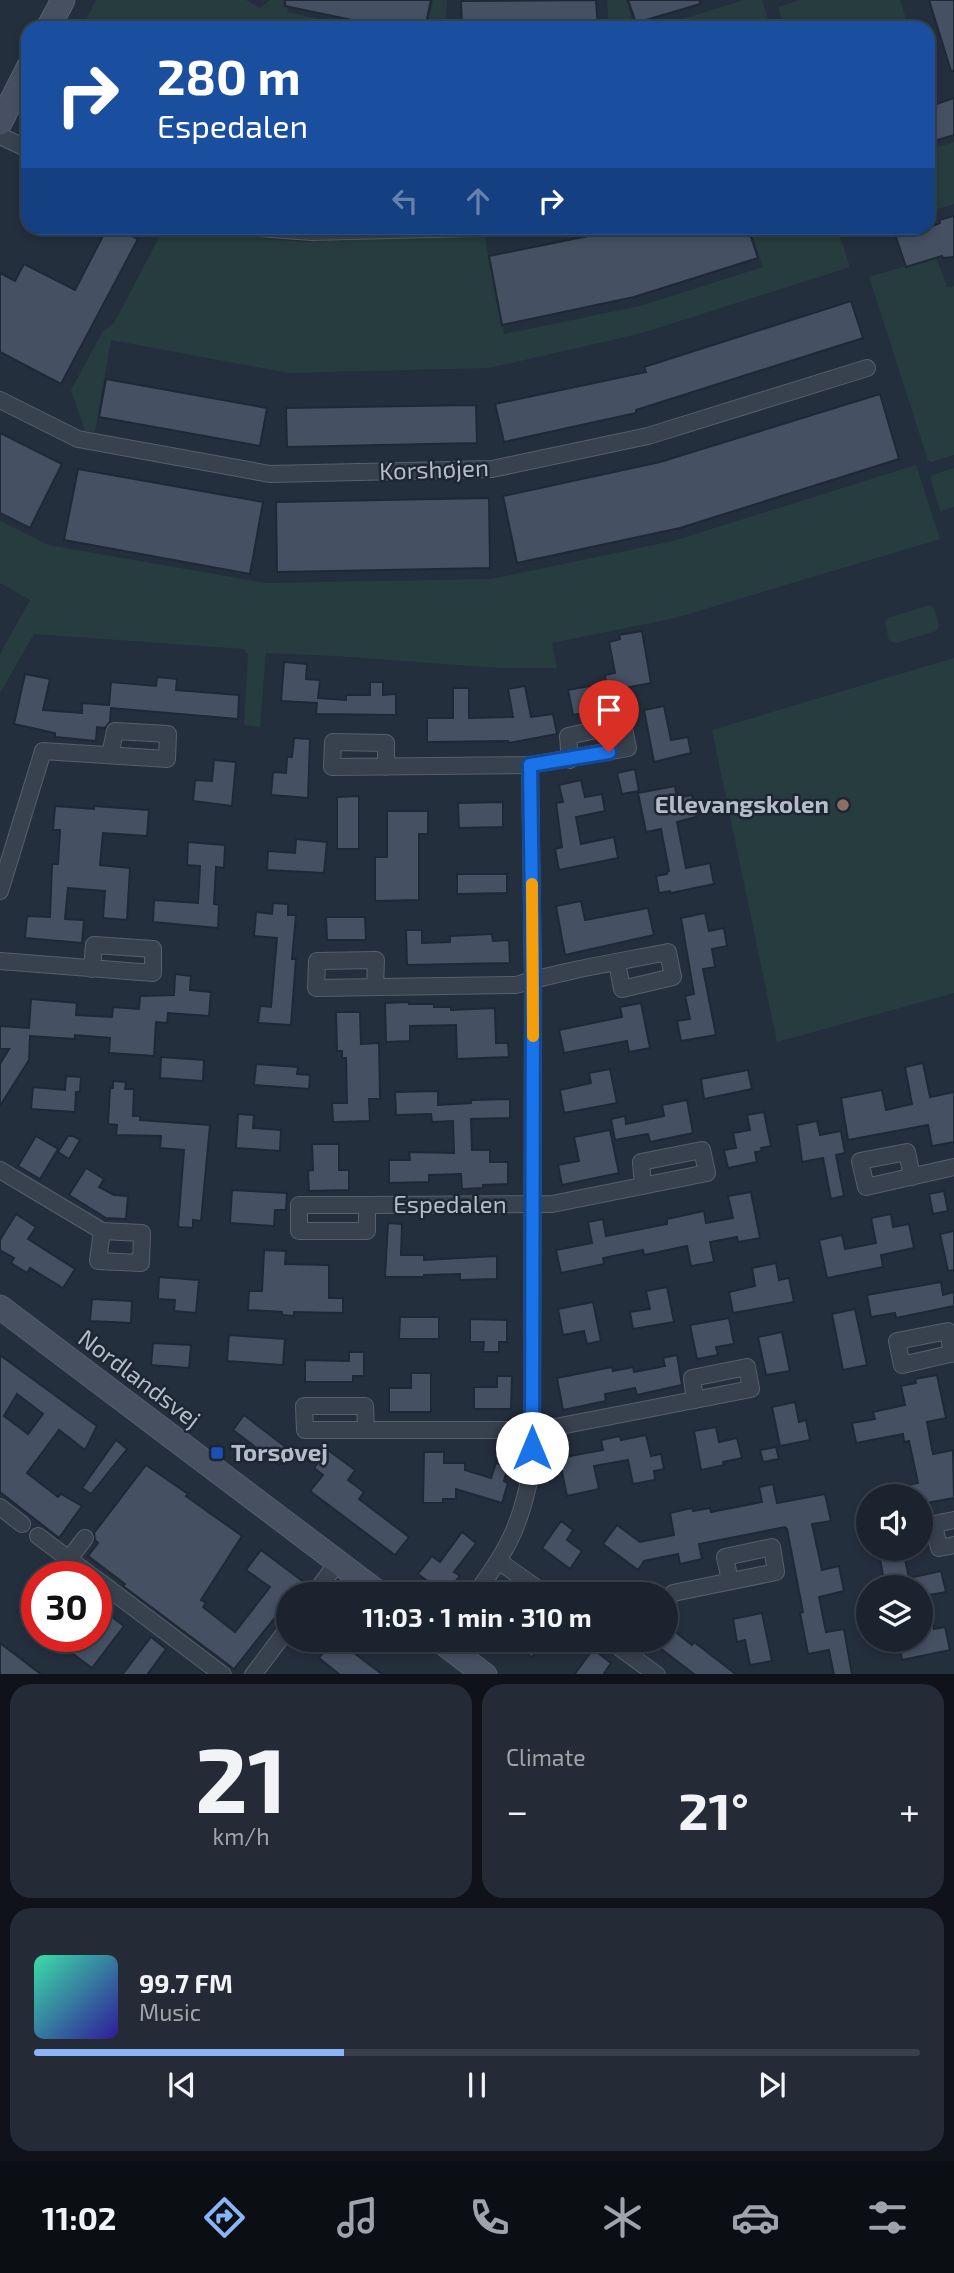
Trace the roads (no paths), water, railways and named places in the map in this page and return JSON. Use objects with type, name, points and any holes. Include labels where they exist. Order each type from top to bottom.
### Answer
[{"type":"street","points":[[52,21],[62,0]]},
{"type":"street","points":[[0,123],[21,82]]},
{"type":"street","points":[[0,136],[21,146]]},
{"type":"street","name":"Korshøjen","points":[[0,400],[78,439],[270,474],[492,469],[648,436],[867,368]]},
{"type":"street","points":[[0,891],[43,751],[110,755]]},
{"type":"street","points":[[386,767],[530,765],[570,760]]},
{"type":"street","name":"Espedalen","points":[[484,1582],[500,1562],[513,1534],[525,1502],[531,1466],[533,980],[530,765]]},
{"type":"street","points":[[0,961],[92,969]]},
{"type":"street","points":[[375,987],[516,985],[617,962]]},
{"type":"street","points":[[912,1177],[954,1167]]},
{"type":"street","points":[[0,1170],[102,1231]]},
{"type":"street","name":"Espedalen","points":[[367,1205],[552,1204],[643,1186]]},
{"type":"street","name":"Nordlandsvej","points":[[0,1307],[364,1582]]},
{"type":"street","points":[[366,1430],[532,1430],[695,1400]]},
{"type":"street","points":[[0,1507],[22,1524]]},
{"type":"street","points":[[954,1520],[934,1524],[939,1548],[954,1545]]},
{"type":"street","points":[[38,1536],[72,1561]]},
{"type":"street","points":[[69,1559],[85,1538]]},
{"type":"street","points":[[323,1582],[338,1562]]},
{"type":"street","points":[[500,1562],[528,1582]]},
{"type":"street","points":[[678,1592],[730,1581]]},
{"type":"street","points":[[112,1592],[222,1674]]},
{"type":"street","points":[[254,1674],[276,1644]]},
{"type":"street","points":[[455,1652],[484,1674]]},
{"type":"street","points":[[636,1652],[656,1674]]},
{"type":"place","name":"Ellevangskolen","points":[[843,805]]},
{"type":"place","name":"Torsøvej","points":[[217,1453]]}]
